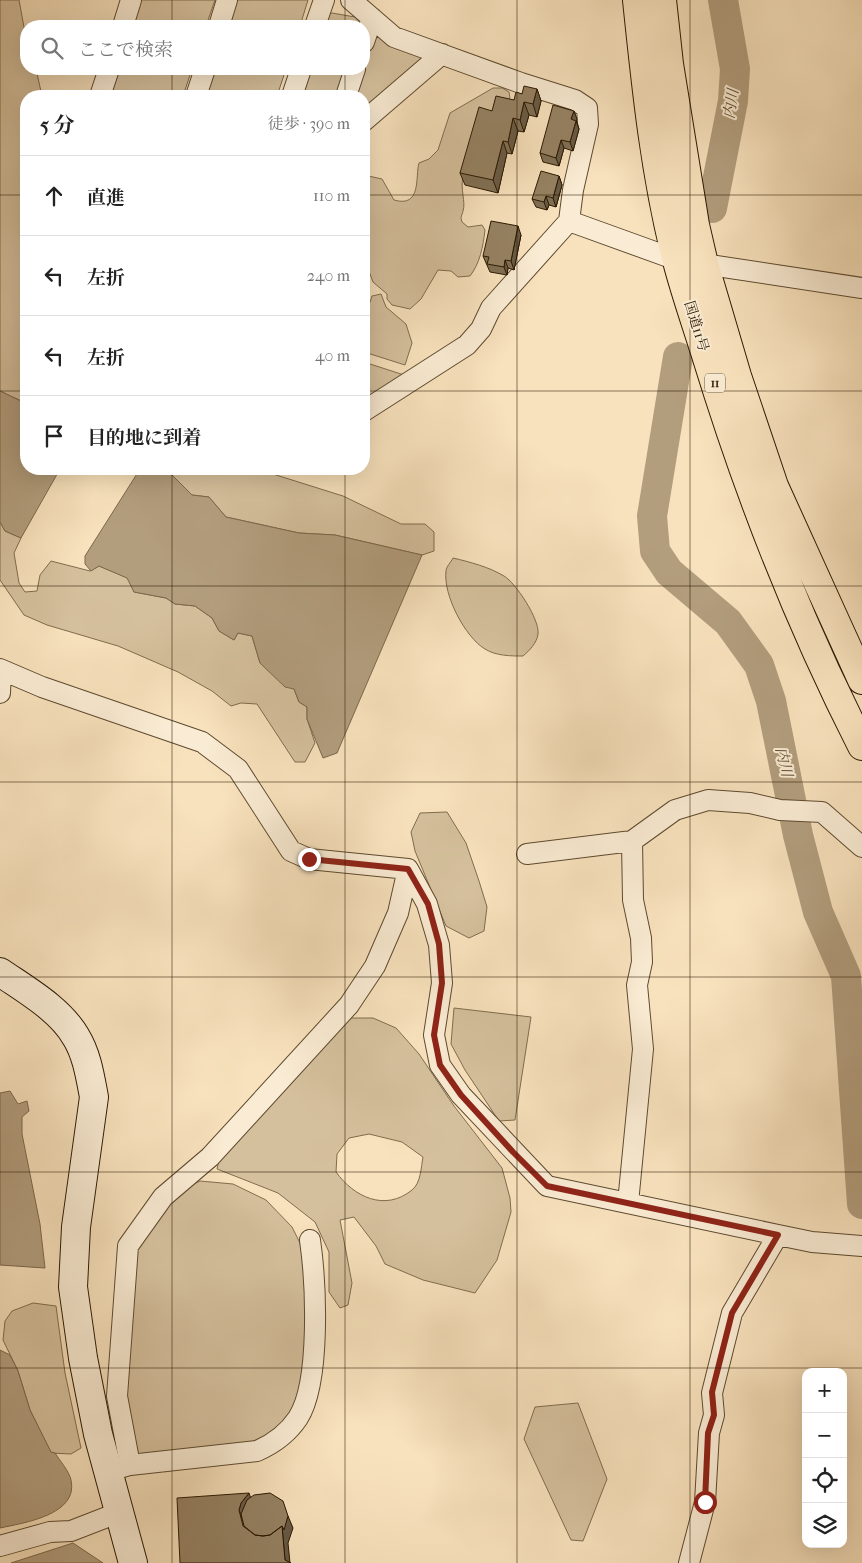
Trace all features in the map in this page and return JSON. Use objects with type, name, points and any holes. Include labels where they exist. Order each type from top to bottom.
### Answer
[{"type":"highway","name":"国道11号","points":[[637,0],[645,77],[657,160],[677,260],[728,428],[790,590],[840,703],[862,746]]},
{"type":"highway","name":"国道11号","points":[[662,0],[669,64],[694,224],[704,264],[737,376],[774,486],[853,649],[862,680]]},
{"type":"street","points":[[125,20],[131,0]]},
{"type":"street","points":[[221,20],[227,0]]},
{"type":"street","points":[[317,20],[324,0]]},
{"type":"street","points":[[351,0],[394,37],[575,100],[587,108],[588,124],[573,190],[569,221],[491,308],[481,328],[467,345],[370,407]]},
{"type":"street","points":[[370,24],[372,18]]},
{"type":"street","points":[[370,116],[442,54]]},
{"type":"street","points":[[102,90],[107,75]]},
{"type":"street","points":[[198,90],[203,75]]},
{"type":"street","points":[[294,90],[299,75]]},
{"type":"street","points":[[348,90],[353,75]]},
{"type":"street","points":[[569,221],[677,260],[733,270],[862,288]]},
{"type":"street","points":[[0,693],[1,669],[42,687],[202,742],[238,769],[291,852],[309,859],[408,869]]},
{"type":"street","points":[[527,854],[632,841],[675,810],[708,800],[750,803],[780,810],[804,809],[822,812],[862,847]]},
{"type":"street","points":[[628,1203],[643,1049],[637,985],[642,962],[641,938],[633,900],[632,841]]},
{"type":"street","points":[[408,869],[428,904],[439,944],[442,983],[434,1035],[440,1065],[461,1095],[547,1186],[812,1242],[854,1245]]},
{"type":"street","points":[[133,1563],[120,1512],[117,1396],[128,1246],[163,1197],[210,1157],[349,1004],[379,957],[398,913],[408,869]]},
{"type":"street","points":[[0,972],[51,1009],[76,1036],[85,1056],[90,1076],[94,1096],[76,1226],[73,1287],[83,1358],[119,1468]]},
{"type":"street","points":[[689,1563],[705,1502],[708,1433],[714,1415],[712,1392],[732,1313],[778,1235]]},
{"type":"street","points":[[119,1468],[257,1451],[269,1446],[292,1426],[307,1395],[313,1359],[314,1270],[310,1240]]},
{"type":"street","points":[[0,1546],[50,1532],[71,1531],[120,1512]]},
{"type":"shaded area","points":[[0,0],[19,0],[23,20],[20,20],[20,75],[37,75],[41,90],[20,90],[20,401],[0,391]]},
{"type":"shaded area","points":[[138,0],[215,0],[208,20],[131,20]]},
{"type":"shaded area","points":[[235,0],[308,0],[302,20],[228,20]]},
{"type":"shaded area","points":[[332,13],[355,17],[358,20],[324,20],[327,14]]},
{"type":"shaded area","points":[[372,28],[424,54],[415,67],[370,107],[370,90],[352,90],[361,75],[370,75],[370,34]]},
{"type":"shaded area","points":[[114,75],[190,75],[185,90],[109,90]]},
{"type":"shaded area","points":[[210,75],[284,75],[279,90],[206,90]]},
{"type":"shaded area","points":[[305,75],[348,75],[343,90],[300,90]]},
{"type":"shaded area","points":[[493,88],[502,88],[509,92],[510,98],[463,177],[462,182],[464,207],[461,217],[462,222],[468,227],[482,225],[485,230],[479,260],[470,276],[458,277],[451,271],[438,270],[421,299],[410,309],[392,305],[387,299],[387,294],[373,282],[370,274],[370,176],[382,179],[394,200],[409,200],[416,190],[419,163],[429,159],[438,150],[450,113]]},
{"type":"shaded area","points":[[381,294],[386,307],[406,324],[412,343],[405,365],[370,354],[370,302],[372,296]]},
{"type":"shaded area","points":[[370,364],[404,375],[370,400]]},
{"type":"shaded area","points":[[0,391],[20,401],[20,475],[57,475],[21,538],[5,531],[0,522]]},
{"type":"shaded area","points":[[136,475],[172,475],[192,495],[209,497],[226,517],[299,533],[335,535],[422,555],[337,753],[323,758],[307,719],[307,707],[299,702],[294,689],[285,687],[260,663],[252,636],[238,633],[234,640],[219,631],[212,618],[195,606],[175,604],[166,598],[134,592],[127,578],[99,566],[91,571],[85,564],[85,556]]},
{"type":"shaded area","points":[[172,475],[276,475],[343,496],[401,524],[425,524],[434,532],[434,551],[422,555],[335,535],[299,533],[226,517],[209,497],[192,495]]},
{"type":"shaded area","points":[[0,522],[5,531],[21,538],[14,553],[19,583],[25,592],[37,591],[40,575],[51,561],[90,571],[99,566],[128,578],[134,592],[166,598],[175,604],[195,606],[212,618],[219,631],[234,640],[238,633],[252,636],[260,663],[294,689],[299,702],[307,707],[307,719],[315,743],[305,762],[295,762],[257,704],[241,703],[231,706],[212,691],[178,672],[118,646],[47,625],[24,615],[0,580]]},
{"type":"shaded area","points":[[453,558],[479,565],[504,576],[521,594],[538,628],[534,644],[523,656],[494,653],[477,643],[470,635],[457,614],[448,592],[446,569]]},
{"type":"shaded area","points":[[447,812],[466,843],[487,907],[484,931],[469,938],[446,926],[415,851],[411,832],[420,813]]},
{"type":"shaded area","points":[[454,1008],[531,1017],[515,1120],[499,1121],[465,1070],[451,1044]]},
{"type":"shaded area","points":[[348,1018],[373,1018],[396,1028],[419,1054],[454,1106],[502,1168],[510,1198],[511,1212],[497,1260],[475,1293],[423,1280],[385,1264],[376,1246],[354,1217],[340,1220],[352,1283],[348,1305],[340,1308],[329,1292],[329,1252],[315,1222],[278,1193],[217,1169],[220,1155]],"holes":[[[369,1134],[402,1142],[423,1157],[420,1175],[415,1187],[402,1197],[381,1201],[371,1199],[352,1188],[336,1172],[337,1154],[349,1138]]]},
{"type":"shaded area","points":[[10,1091],[18,1104],[27,1101],[29,1111],[22,1117],[22,1134],[40,1224],[45,1268],[0,1265],[0,1093]]},
{"type":"shaded area","points":[[200,1181],[233,1184],[266,1200],[292,1227],[300,1243],[305,1267],[306,1314],[302,1393],[293,1415],[259,1445],[136,1460],[125,1391],[133,1246],[183,1189]]},
{"type":"shaded area","points":[[33,1303],[56,1306],[65,1373],[81,1448],[71,1454],[51,1453],[30,1410],[18,1371],[3,1340],[5,1321],[12,1311]]},
{"type":"shaded area","points":[[0,1350],[10,1355],[18,1371],[30,1410],[51,1452],[55,1453],[70,1477],[71,1492],[67,1502],[47,1515],[35,1520],[0,1528]]},
{"type":"shaded area","points":[[578,1403],[607,1479],[583,1541],[571,1540],[524,1439],[535,1407]]},
{"type":"shaded area","points":[[73,1543],[103,1563],[11,1563]]},
{"type":"building","points":[[524,86],[537,89],[533,104],[524,102],[520,120],[513,118],[508,142],[503,141],[493,180],[460,173],[479,107],[492,111],[496,96],[514,100],[516,92],[522,94]]},
{"type":"building","points":[[553,105],[574,111],[571,119],[576,121],[570,142],[561,140],[556,158],[540,153]]},
{"type":"building","points":[[541,171],[559,176],[553,198],[546,196],[544,202],[532,199]]},
{"type":"building","points":[[491,221],[518,226],[511,261],[505,260],[504,267],[487,264],[489,257],[483,256]]},
{"type":"building","points":[[249,1493],[241,1503],[239,1510],[243,1526],[255,1535],[263,1536],[270,1535],[282,1526],[285,1560],[291,1563],[180,1563],[177,1498]]},
{"type":"building","points":[[270,1493],[283,1501],[288,1516],[284,1530],[282,1526],[270,1535],[255,1535],[244,1526],[241,1514],[247,1500],[254,1495]]},
{"type":"waterway","name":"内川","points":[[712,208],[733,101],[735,69],[723,0]]},
{"type":"waterway","name":"内川","points":[[678,357],[652,516],[655,551],[669,572],[728,622],[759,665],[771,701],[798,835],[818,912],[846,976],[862,1204]]},
{"type":"route","points":[[309,859],[408,869],[428,904],[439,944],[442,983],[434,1035],[440,1065],[461,1095],[547,1186],[778,1235],[732,1313],[712,1392],[714,1415],[708,1433],[705,1502]]}]
